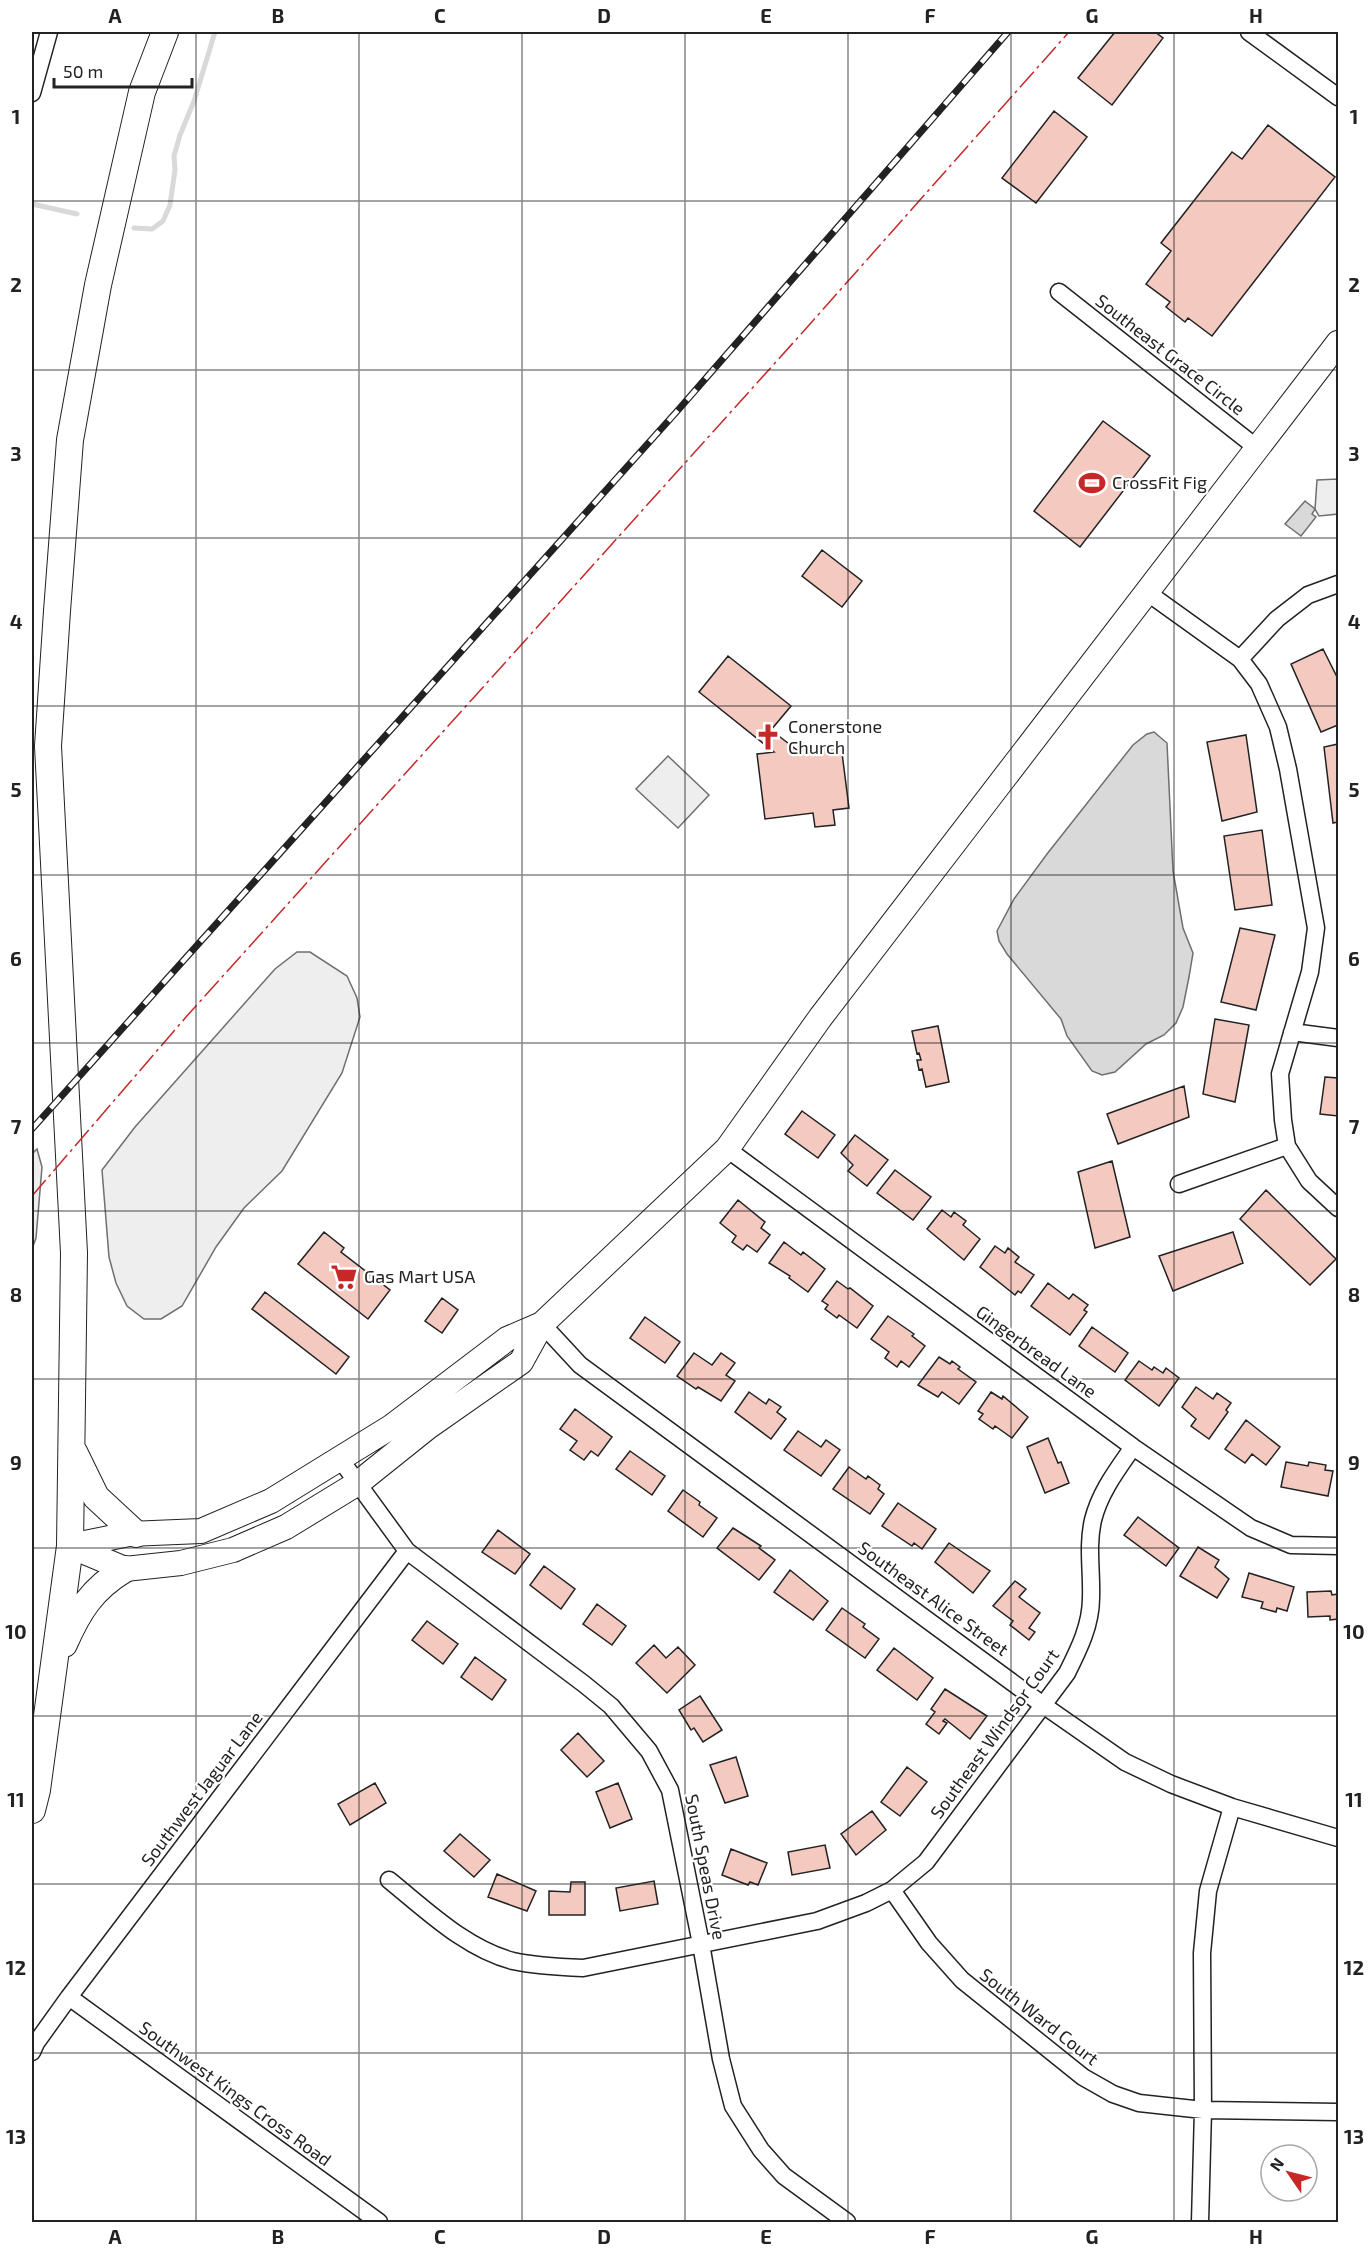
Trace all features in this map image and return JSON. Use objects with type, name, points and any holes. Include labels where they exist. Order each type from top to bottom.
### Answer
[{"type":"main road","points":[[32,1810],[37,1790],[70,1546],[74,1253],[48,746],[53,667],[70,440],[98,285],[142,92],[165,32]]},
{"type":"main road","points":[[54,1666],[76,1617],[95,1591],[107,1580],[125,1569],[181,1563],[232,1550],[286,1527],[358,1483],[428,1427],[521,1362],[542,1324],[727,1149],[820,1018],[1338,343]]},
{"type":"main road","points":[[70,1546],[136,1534],[201,1531],[271,1501],[391,1427],[507,1338],[542,1324]]},
{"type":"main road","points":[[71,1445],[96,1497],[136,1534]]},
{"type":"main road","points":[[70,1546],[125,1569]]},
{"type":"street","points":[[32,93],[49,32]]},
{"type":"street","points":[[1249,32],[1338,97]]},
{"type":"street","name":"Southeast Grace Circle","points":[[1059,292],[1257,448]]},
{"type":"street","points":[[1240,659],[1277,619],[1308,595],[1338,584]]},
{"type":"street","points":[[1148,593],[1240,659],[1259,684],[1278,727],[1288,769],[1316,928],[1310,972],[1280,1074],[1287,1146],[1309,1181],[1338,1208]]},
{"type":"street","points":[[1292,1032],[1338,1038]]},
{"type":"street","points":[[1179,1184],[1287,1146]]},
{"type":"street","name":"Gingerbread Lane","points":[[727,1149],[1133,1447],[1251,1528],[1291,1545],[1338,1546]]},
{"type":"street","name":"Southeast Alice Street","points":[[542,1324],[580,1365],[1043,1706],[1125,1762],[1171,1784],[1232,1807],[1338,1838]]},
{"type":"street","name":"Southeast Windsor Court","points":[[389,1880],[430,1913],[479,1947],[512,1960],[546,1966],[583,1968],[817,1921],[866,1903],[892,1890],[926,1862],[1067,1673],[1081,1646],[1089,1620],[1091,1600],[1089,1541],[1093,1519],[1104,1490],[1133,1447]]},
{"type":"street","name":"South Speas Drive","points":[[340,1459],[407,1551],[593,1691],[610,1706],[649,1751],[670,1790],[721,2059],[733,2106],[761,2150],[784,2176],[847,2223]]},
{"type":"street","name":"Southwest Jaguar Lane","points":[[32,2052],[69,1997],[407,1551]]},
{"type":"street","points":[[1200,2223],[1203,2110],[1202,1953],[1207,1901],[1220,1843],[1232,1807]]},
{"type":"street","name":"South Ward Court","points":[[892,1890],[929,1943],[962,1980],[1083,2077],[1113,2094],[1139,2103],[1203,2110],[1338,2112]]},
{"type":"street","name":"Southwest Kings Cross Road","points":[[69,1997],[379,2223]]},
{"type":"shaded area","points":[[1338,479],[1338,514],[1319,516],[1315,509],[1317,480]]},
{"type":"shaded area","points":[[1305,501],[1315,509],[1312,514],[1316,517],[1301,536],[1285,524]]},
{"type":"shaded area","points":[[1154,732],[1167,743],[1173,871],[1183,928],[1193,953],[1183,1007],[1176,1023],[1164,1035],[1146,1044],[1115,1072],[1102,1075],[1092,1071],[1067,1036],[1061,1019],[1007,954],[999,941],[997,931],[1014,899],[1047,854],[1133,745],[1147,734]]},
{"type":"shaded area","points":[[668,756],[709,795],[678,828],[636,789]]},
{"type":"shaded area","points":[[297,952],[310,952],[347,976],[357,998],[360,1017],[342,1073],[282,1171],[244,1208],[216,1247],[182,1306],[161,1319],[144,1319],[127,1306],[116,1283],[109,1257],[102,1170],[135,1127],[275,969]]},
{"type":"shaded area","points":[[37,1149],[42,1167],[36,1238],[32,1249],[32,1154]]},
{"type":"building","points":[[1115,32],[1155,32],[1163,38],[1112,105],[1078,78]]},
{"type":"building","points":[[1054,111],[1087,137],[1036,203],[1002,178]]},
{"type":"building","points":[[1268,125],[1335,177],[1212,336],[1188,318],[1185,322],[1166,307],[1170,302],[1146,284],[1171,251],[1161,243],[1232,152],[1242,159]]},
{"type":"building","name":"CrossFit Fig","points":[[1103,421],[1150,456],[1080,547],[1034,511]]},
{"type":"building","points":[[822,550],[862,581],[842,607],[802,576]]},
{"type":"building","points":[[1323,649],[1338,679],[1338,725],[1321,732],[1291,664]]},
{"type":"building","name":"Conerstone Church","points":[[728,656],[791,706],[771,730],[797,750],[841,745],[849,808],[833,810],[835,825],[815,827],[813,813],[765,819],[757,754],[774,752],[699,692]]},
{"type":"building","points":[[1246,735],[1257,812],[1222,821],[1207,742]]},
{"type":"building","points":[[1338,744],[1338,822],[1333,823],[1324,747]]},
{"type":"building","points":[[1262,830],[1272,905],[1235,910],[1224,836]]},
{"type":"building","points":[[1240,928],[1275,935],[1256,1010],[1221,1002]]},
{"type":"building","points":[[1215,1019],[1249,1025],[1235,1102],[1203,1094]]},
{"type":"building","points":[[938,1026],[949,1082],[926,1087],[922,1069],[919,1070],[917,1060],[921,1060],[919,1053],[917,1054],[912,1031]]},
{"type":"building","points":[[1325,1077],[1338,1078],[1338,1116],[1320,1114]]},
{"type":"building","points":[[1184,1086],[1189,1117],[1118,1144],[1107,1114]]},
{"type":"building","points":[[802,1111],[835,1135],[818,1158],[785,1134]]},
{"type":"building","points":[[855,1135],[888,1160],[867,1186],[848,1171],[853,1165],[841,1153]]},
{"type":"building","points":[[1112,1161],[1130,1237],[1095,1248],[1078,1172]]},
{"type":"building","points":[[895,1170],[931,1197],[913,1220],[877,1193]]},
{"type":"building","points":[[1266,1190],[1336,1259],[1310,1285],[1240,1219]]},
{"type":"building","points":[[738,1200],[765,1222],[761,1228],[770,1235],[757,1252],[747,1245],[743,1250],[732,1242],[736,1236],[720,1223]]},
{"type":"building","points":[[942,1210],[951,1217],[954,1212],[966,1221],[963,1225],[980,1239],[964,1260],[927,1229]]},
{"type":"building","name":"Gas Mart USA","points":[[324,1232],[344,1248],[341,1252],[390,1290],[368,1319],[298,1264]]},
{"type":"building","points":[[1233,1232],[1243,1263],[1173,1291],[1159,1256]]},
{"type":"building","points":[[784,1242],[801,1255],[803,1252],[825,1269],[808,1292],[789,1278],[790,1276],[769,1263]]},
{"type":"building","points":[[995,1246],[1005,1253],[1008,1248],[1019,1257],[1015,1262],[1034,1275],[1021,1293],[1018,1291],[1015,1295],[980,1267]]},
{"type":"building","points":[[837,1281],[873,1306],[857,1328],[839,1315],[837,1318],[825,1309],[828,1305],[822,1301]]},
{"type":"building","points":[[1048,1283],[1069,1299],[1073,1294],[1088,1305],[1084,1310],[1087,1312],[1070,1335],[1031,1306]]},
{"type":"building","points":[[265,1292],[349,1357],[336,1374],[252,1309]]},
{"type":"building","points":[[442,1298],[458,1310],[442,1333],[425,1321]]},
{"type":"building","points":[[888,1316],[914,1334],[912,1336],[925,1346],[909,1367],[901,1361],[897,1367],[885,1358],[889,1352],[871,1339]]},
{"type":"building","points":[[645,1317],[680,1342],[665,1363],[630,1338]]},
{"type":"building","points":[[1092,1327],[1128,1353],[1115,1372],[1079,1346]]},
{"type":"building","points":[[694,1353],[712,1365],[721,1353],[735,1363],[726,1375],[735,1381],[721,1401],[698,1387],[696,1389],[677,1376]]},
{"type":"building","points":[[939,1357],[950,1364],[952,1361],[960,1367],[958,1369],[976,1382],[959,1404],[942,1392],[938,1397],[918,1385]]},
{"type":"building","points":[[1139,1361],[1152,1370],[1154,1367],[1163,1373],[1166,1368],[1179,1378],[1159,1406],[1125,1380]]},
{"type":"building","points":[[1196,1387],[1213,1399],[1217,1393],[1231,1403],[1226,1410],[1228,1412],[1209,1439],[1191,1426],[1196,1419],[1182,1407]]},
{"type":"building","points":[[749,1392],[766,1404],[769,1399],[781,1407],[777,1412],[786,1419],[771,1439],[735,1412]]},
{"type":"building","points":[[991,1392],[1002,1399],[1003,1396],[1028,1417],[1012,1438],[995,1426],[993,1429],[979,1419],[983,1414],[978,1411]]},
{"type":"building","points":[[575,1409],[612,1437],[598,1456],[591,1451],[584,1460],[570,1450],[577,1441],[560,1429]]},
{"type":"building","points":[[1246,1420],[1280,1447],[1266,1465],[1252,1454],[1245,1463],[1225,1449]]},
{"type":"building","points":[[798,1431],[821,1447],[826,1440],[840,1450],[821,1476],[784,1450]]},
{"type":"building","points":[[1048,1438],[1069,1483],[1045,1493],[1027,1447]]},
{"type":"building","points":[[630,1451],[665,1476],[652,1495],[616,1469]]},
{"type":"building","points":[[1286,1462],[1308,1466],[1309,1462],[1326,1465],[1325,1470],[1333,1471],[1328,1496],[1281,1487]]},
{"type":"building","points":[[849,1467],[866,1479],[868,1476],[880,1485],[878,1489],[884,1494],[870,1514],[833,1489]]},
{"type":"building","points":[[683,1490],[717,1518],[703,1537],[668,1511]]},
{"type":"building","points":[[898,1503],[936,1529],[922,1549],[914,1543],[912,1546],[882,1526]]},
{"type":"building","points":[[1138,1517],[1179,1548],[1166,1566],[1124,1535]]},
{"type":"building","points":[[733,1528],[761,1546],[759,1548],[775,1560],[759,1580],[717,1548]]},
{"type":"building","points":[[498,1530],[530,1554],[515,1574],[482,1552]]},
{"type":"building","points":[[949,1543],[990,1571],[973,1593],[935,1562]]},
{"type":"building","points":[[1198,1547],[1219,1560],[1215,1567],[1229,1579],[1217,1598],[1180,1576]]},
{"type":"building","points":[[544,1566],[575,1589],[561,1609],[530,1585]]},
{"type":"building","points":[[790,1570],[828,1601],[813,1620],[774,1592]]},
{"type":"building","points":[[1249,1573],[1294,1587],[1287,1611],[1277,1608],[1276,1612],[1261,1608],[1263,1602],[1242,1597]]},
{"type":"building","points":[[1015,1581],[1026,1589],[1019,1597],[1040,1613],[1029,1628],[1035,1632],[1029,1640],[1010,1625],[1013,1621],[993,1606]]},
{"type":"building","points":[[1331,1591],[1332,1595],[1338,1594],[1338,1619],[1330,1620],[1330,1616],[1308,1617],[1307,1592]]},
{"type":"building","points":[[597,1604],[626,1626],[612,1645],[583,1624]]},
{"type":"building","points":[[842,1608],[865,1624],[863,1627],[879,1639],[865,1658],[826,1630]]},
{"type":"building","points":[[427,1621],[458,1644],[443,1664],[412,1640]]},
{"type":"building","points":[[654,1645],[666,1658],[678,1647],[695,1665],[667,1693],[636,1663]]},
{"type":"building","points":[[894,1648],[933,1678],[917,1700],[877,1670]]},
{"type":"building","points":[[475,1657],[506,1680],[492,1700],[461,1677]]},
{"type":"building","points":[[945,1689],[987,1716],[970,1739],[945,1719],[943,1721],[947,1723],[939,1734],[926,1724],[935,1712],[931,1709]]},
{"type":"building","points":[[700,1696],[722,1730],[703,1742],[694,1728],[691,1730],[679,1710]]},
{"type":"building","points":[[578,1733],[604,1761],[587,1777],[561,1750]]},
{"type":"building","points":[[736,1757],[748,1796],[725,1803],[710,1765]]},
{"type":"building","points":[[907,1767],[927,1782],[900,1816],[881,1802]]},
{"type":"building","points":[[375,1783],[386,1803],[350,1825],[338,1804]]},
{"type":"building","points":[[618,1783],[632,1819],[610,1828],[596,1792]]},
{"type":"building","points":[[872,1811],[886,1830],[856,1855],[841,1834]]},
{"type":"building","points":[[460,1834],[490,1860],[474,1877],[444,1851]]},
{"type":"building","points":[[825,1845],[830,1868],[792,1875],[788,1852]]},
{"type":"building","points":[[731,1849],[767,1863],[758,1885],[750,1882],[748,1885],[722,1875]]},
{"type":"building","points":[[497,1874],[536,1891],[527,1911],[488,1897]]},
{"type":"building","points":[[654,1881],[658,1904],[620,1911],[616,1888]]},
{"type":"building","points":[[571,1882],[585,1882],[585,1915],[549,1915],[549,1891],[570,1892]]},
{"type":"waterway","points":[[134,228],[152,229],[163,221],[170,205],[175,170],[174,156],[215,32]]},
{"type":"waterway","points":[[32,204],[77,214]]},
{"type":"railway","points":[[32,1129],[679,409],[1008,32]]},
{"type":"power","points":[[32,1196],[186,1017],[802,333],[1069,32]]},
{"type":"place","name":"CrossFit Fig","points":[[1092,483]]},
{"type":"place","name":"Conerstone Church","points":[[768,737]]},
{"type":"place","name":"Gas Mart USA","points":[[344,1277]]}]
